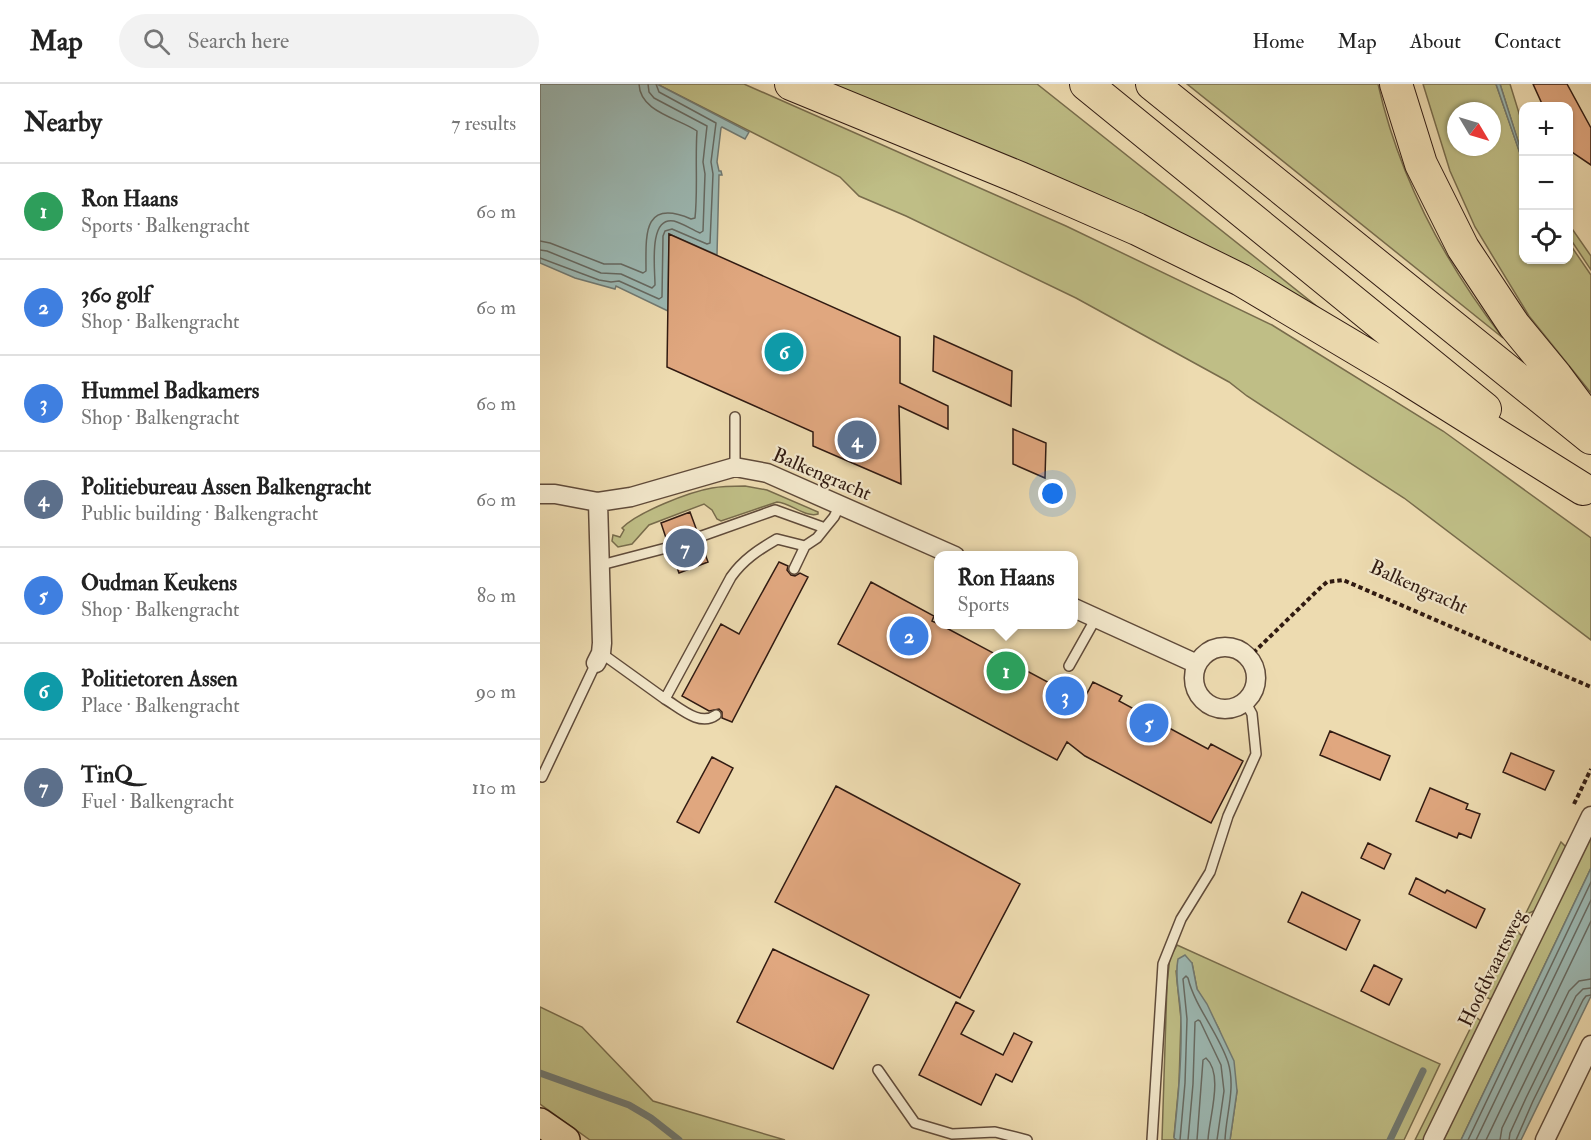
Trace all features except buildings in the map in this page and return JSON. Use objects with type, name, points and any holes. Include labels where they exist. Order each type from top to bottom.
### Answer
[{"type":"highway","points":[[791,84],[1126,224],[1241,280],[1384,365],[1587,492]]},
{"type":"highway","points":[[1086,84],[1587,492]]},
{"type":"highway","points":[[1152,84],[1591,438]]},
{"type":"highway","points":[[1396,84],[1421,164],[1463,248],[1514,326],[1556,376],[1591,423]]},
{"type":"main road","points":[[540,1122],[566,1140]]},
{"type":"street","name":"Balkengracht","points":[[545,491],[598,502],[631,497],[735,467],[767,473],[946,551]]},
{"type":"street","points":[[598,502],[602,643],[598,658]]},
{"type":"street","points":[[1078,610],[1197,664]]},
{"type":"street","points":[[1221,647],[1240,651],[1248,658],[1254,668],[1256,680],[1253,692],[1245,701],[1235,707],[1223,709],[1211,706],[1202,699],[1195,688],[1194,676],[1197,664],[1203,656],[1221,647]]},
{"type":"street","name":"Hoofdvaartsweg","points":[[1433,1140],[1591,816]]},
{"type":"street","points":[[1545,1140],[1591,1045]]},
{"type":"lane","points":[[735,417],[735,467]]},
{"type":"lane","points":[[794,569],[805,546],[825,528],[840,505]]},
{"type":"lane","points":[[699,537],[775,510],[825,528]]},
{"type":"lane","points":[[665,699],[730,577],[740,564],[757,550],[777,539],[805,546]]},
{"type":"lane","points":[[601,565],[670,548]]},
{"type":"lane","points":[[1069,666],[1096,618]]},
{"type":"lane","points":[[542,777],[598,658],[700,719],[711,719],[717,715]]},
{"type":"lane","points":[[1152,1140],[1162,964],[1181,918],[1210,872],[1228,816],[1256,754],[1252,714],[1245,701]]},
{"type":"lane","points":[[878,1070],[915,1123],[952,1134],[995,1132],[1027,1140]]},
{"type":"path","name":"Balkengracht","points":[[1248,658],[1327,582],[1343,580],[1591,687]]},
{"type":"shaded area","points":[[657,84],[744,84],[1066,226],[1272,325],[1443,431],[1591,538],[1591,640],[1404,498],[1229,382],[1076,298],[906,216],[859,196],[840,177]]},
{"type":"shaded area","points":[[831,84],[1037,84],[1353,335]]},
{"type":"shaded area","points":[[1187,84],[1378,84],[1398,152],[1427,218],[1462,280],[1503,338]]},
{"type":"shaded area","points":[[1423,84],[1496,84],[1519,150],[1519,264],[1573,264],[1573,249],[1591,275],[1591,393],[1529,316],[1475,227],[1450,171]]},
{"type":"shaded area","points":[[1500,84],[1510,84],[1519,113],[1519,144]]},
{"type":"shaded area","points":[[1573,230],[1591,256],[1591,270],[1573,243]]},
{"type":"shaded area","points":[[745,486],[767,490],[818,512],[818,514],[808,514],[777,502],[721,521],[704,504],[649,525],[632,544],[618,547],[612,541],[613,535],[620,537],[624,530],[622,528],[630,522],[664,504],[712,488]]},
{"type":"shaded area","points":[[1591,833],[1591,868],[1461,1140],[1438,1140]]},
{"type":"shaded area","points":[[1561,842],[1567,848],[1536,910],[1525,915]]},
{"type":"shaded area","points":[[1517,931],[1523,937],[1495,995],[1490,999],[1484,996]]},
{"type":"shaded area","points":[[1177,945],[1440,1064],[1404,1140],[1230,1140],[1237,1091],[1219,1029],[1197,989],[1192,963],[1176,971],[1181,1019],[1174,1137],[1177,1140],[1162,1140],[1167,984],[1170,957]]},
{"type":"shaded area","points":[[540,1007],[582,1027],[653,1101],[785,1140],[590,1140],[540,1104]]},
{"type":"shaded area","points":[[1476,1017],[1482,1022],[1425,1140],[1415,1140]]},
{"type":"water","points":[[540,84],[657,84],[749,132],[745,139],[721,128],[717,162],[722,175],[719,175],[717,255],[669,234],[668,311],[616,286],[615,289],[575,278],[540,263]]},
{"type":"water","points":[[1496,84],[1500,84],[1519,150]]},
{"type":"water","points":[[1591,868],[1591,996],[1521,1140],[1461,1140]]},
{"type":"water","points":[[1185,955],[1192,963],[1197,989],[1207,1004],[1234,1061],[1237,1091],[1230,1140],[1177,1140],[1174,1138],[1181,1035],[1177,967],[1178,959]]},
{"type":"waterway","points":[[1390,1140],[1423,1071]]},
{"type":"waterway","points":[[540,1073],[629,1105],[651,1118],[679,1140]]},
{"type":"place","name":"Politietoren Assen","points":[[784,352]]},
{"type":"place","name":"Politiebureau Assen Balkengracht","points":[[857,440]]},
{"type":"place","name":"TinQ","points":[[685,548]]},
{"type":"place","name":"360 golf","points":[[909,636]]},
{"type":"place","name":"Ron Haans","points":[[1006,671]]},
{"type":"place","name":"Hummel Badkamers","points":[[1065,696]]},
{"type":"place","name":"Oudman Keukens","points":[[1149,723]]}]
